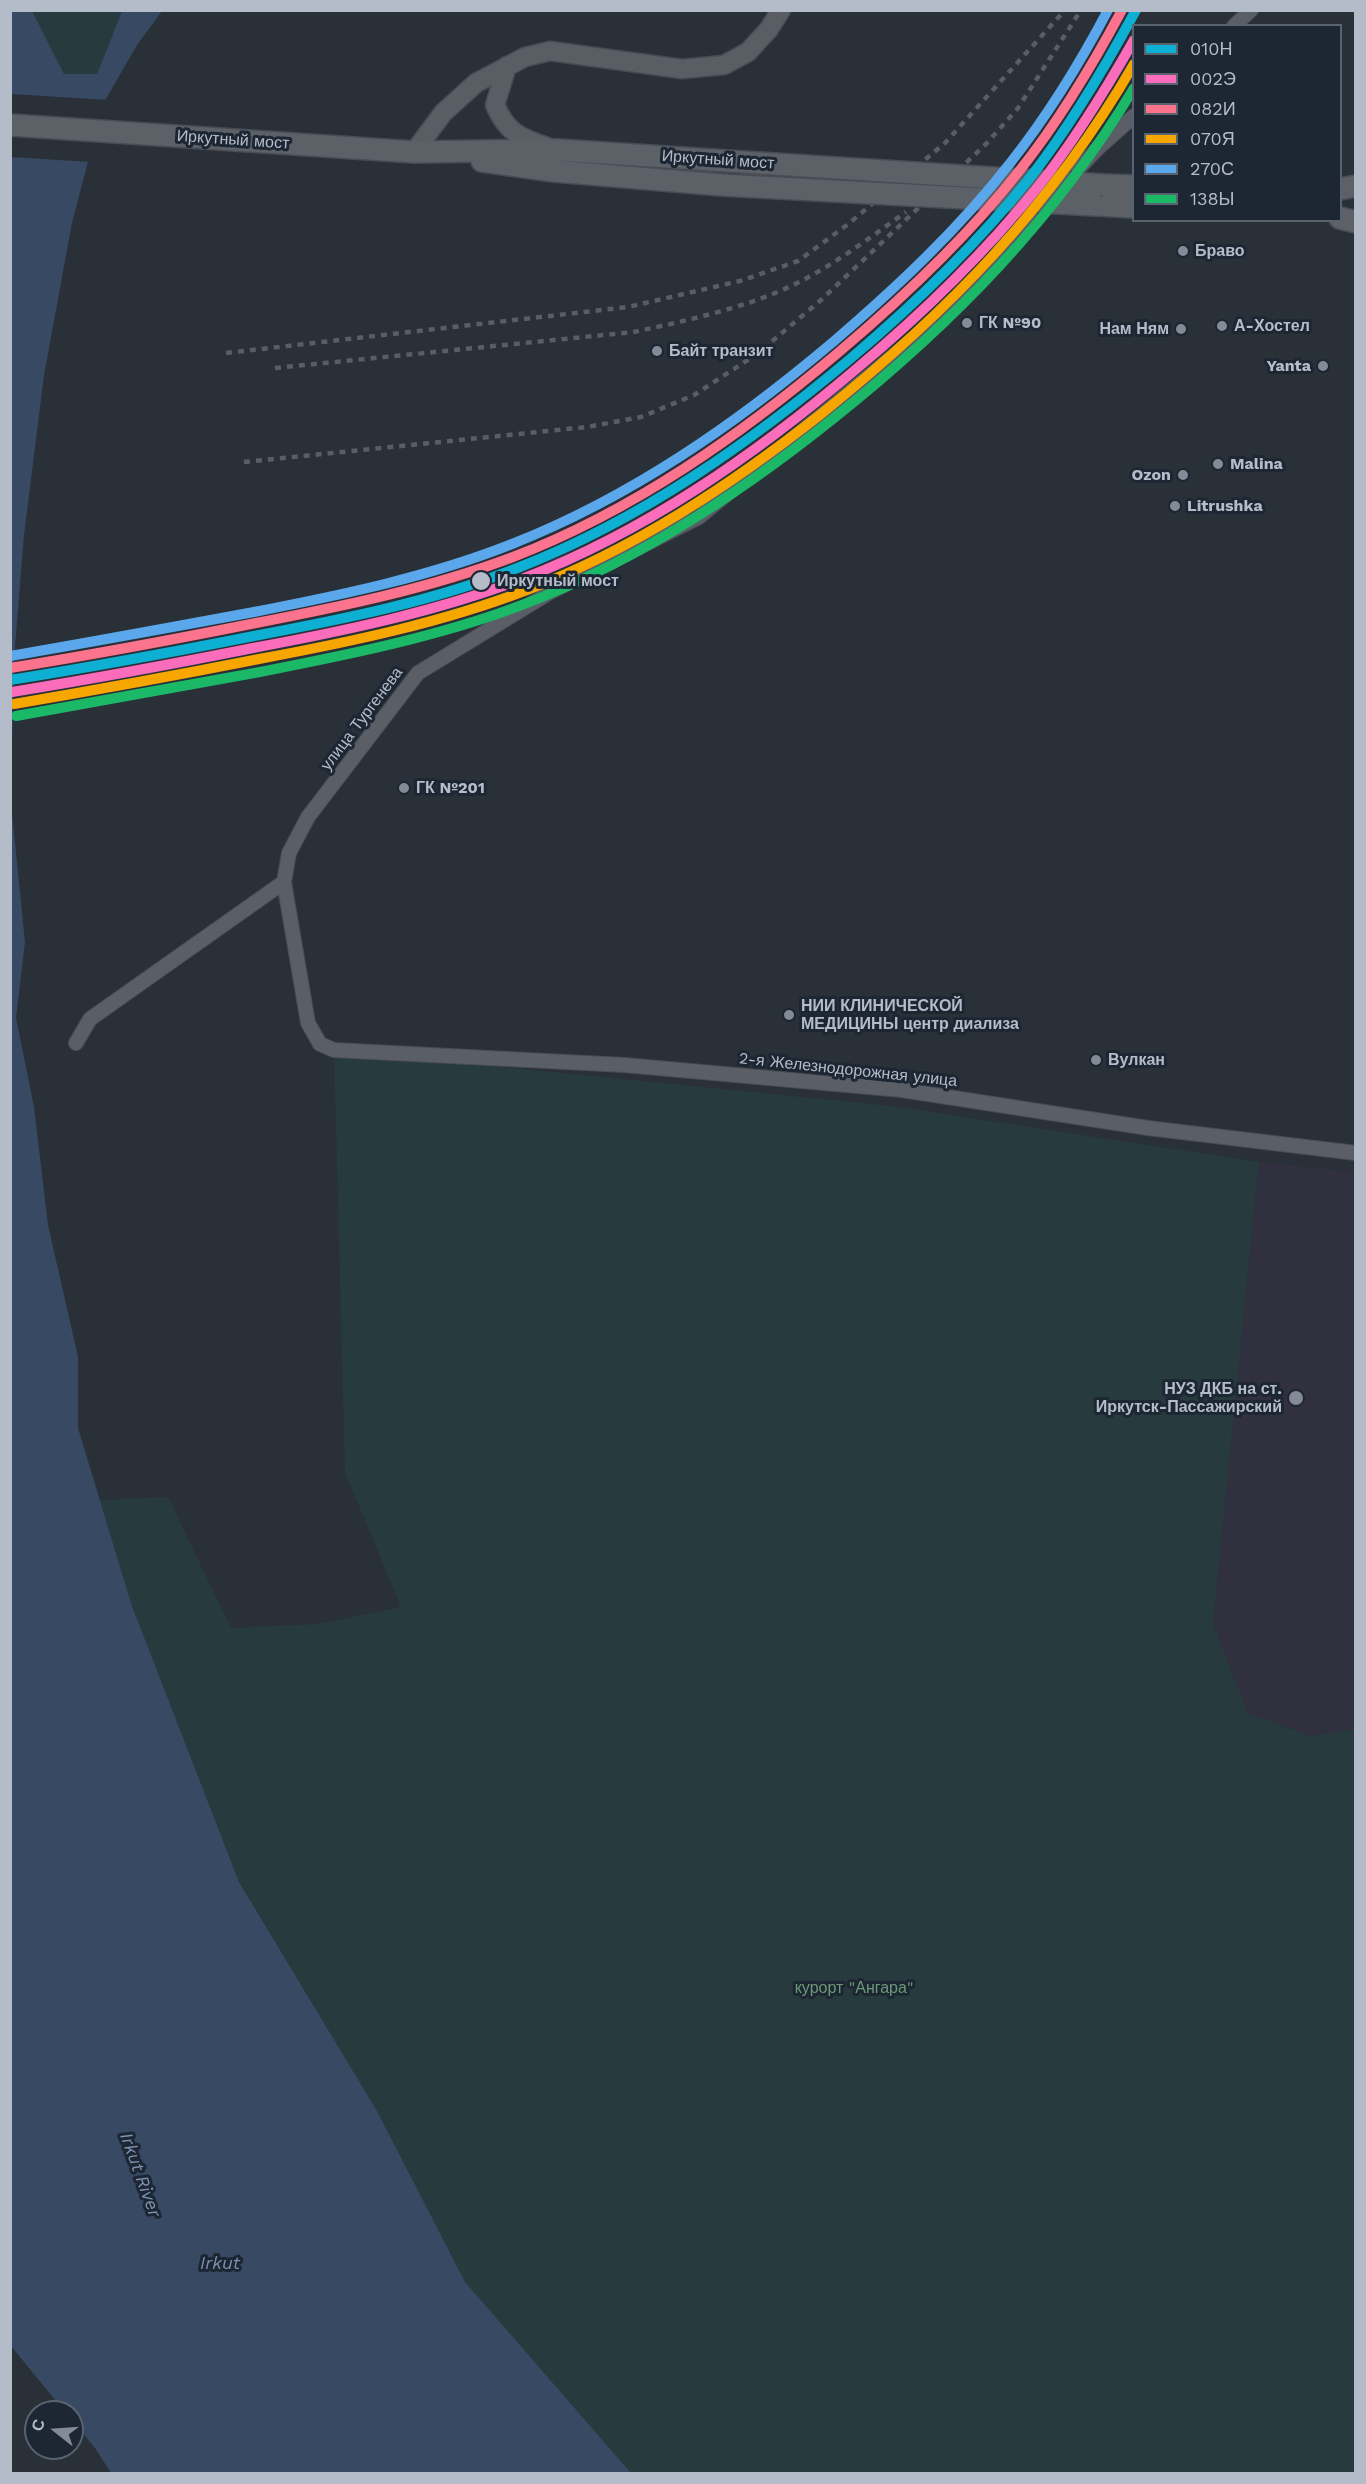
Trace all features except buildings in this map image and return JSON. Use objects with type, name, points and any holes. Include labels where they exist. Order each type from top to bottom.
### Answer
[{"type":"main road","points":[[414,152],[443,113],[476,83],[525,57],[550,51],[682,69],[724,65],[748,52],[769,29],[781,10]]},
{"type":"main road","points":[[507,66],[495,105],[502,122],[520,138],[557,150]]},
{"type":"main road","name":"Иркутный мост","points":[[10,126],[414,152],[554,171],[722,185],[1132,207]]},
{"type":"main road","name":"Иркутный мост","points":[[414,152],[557,150],[1132,186]]},
{"type":"street","points":[[1236,24],[1251,10]]},
{"type":"street","name":"улица Тургенева","points":[[334,1050],[320,1044],[308,1023],[284,882],[289,853],[308,817],[418,673],[552,591],[699,517],[962,299],[1004,246],[1098,148],[1132,118]]},
{"type":"street","points":[[76,1043],[90,1019],[284,882]]},
{"type":"street","name":"2-я Железнодорожная улица","points":[[334,1050],[624,1065],[902,1090],[1148,1128],[1356,1153]]},
{"type":"shaded area","name":"НУЗ ДКБ на ст. Иркутск-Пассажирский","points":[[1259,1162],[1355,1172],[1355,1729],[1312,1736],[1248,1713],[1213,1624]]},
{"type":"green space","points":[[32,11],[122,11],[97,74],[64,74]]},
{"type":"green space","name":"курорт \"Ангара\"","points":[[334,1050],[892,1106],[1259,1162],[1213,1624],[1248,1713],[1311,1736],[1355,1729],[1355,2473],[631,2473],[465,2283],[377,2111],[239,1882],[132,1606],[100,1500],[168,1497],[231,1628],[317,1624],[401,1607],[345,1472]]},
{"type":"water","points":[[11,11],[32,11],[64,74],[97,74],[122,11],[162,11],[137,45],[103,104],[72,223],[44,375],[24,535],[15,646],[11,776]]},
{"type":"water","name":"Irkut","points":[[10,793],[25,942],[16,1018],[34,1107],[48,1225],[78,1357],[78,1428],[132,1606],[239,1882],[377,2111],[465,2282],[631,2473],[111,2473],[84,2435],[84,2400],[55,2400],[11,2346]]},
{"type":"pier","points":[[11,94],[109,100],[91,162],[10,157]]},
{"type":"railway","points":[[226,353],[628,307],[740,281],[798,261],[847,225],[945,143],[1065,10]]},
{"type":"railway","points":[[244,462],[587,427],[641,417],[694,395],[757,354],[821,300],[987,143],[1018,108],[1081,10]]},
{"type":"railway","points":[[275,368],[634,332],[703,316],[749,303],[793,285],[838,260],[906,212]]},
{"type":"transit line","name":"270С","points":[[10,656],[287,606],[417,576],[512,544],[599,504],[640,481],[681,456],[759,402],[857,321],[949,234],[991,187],[1038,126],[1086,50],[1108,10]]},
{"type":"transit line","name":"082И","points":[[10,668],[284,618],[449,579],[513,557],[557,538],[643,494],[724,441],[802,383],[911,288],[957,243],[1000,195],[1048,132],[1099,52],[1122,10]]},
{"type":"transit line","name":"010Н","points":[[10,680],[288,630],[355,616],[455,590],[565,548],[652,502],[734,449],[812,390],[874,338],[944,273],[1009,203],[1059,139],[1112,54],[1136,10]]},
{"type":"transit line","name":"002Э","points":[[12,692],[287,642],[423,611],[489,591],[568,560],[655,515],[697,489],[778,432],[880,349],[927,306],[995,237],[1051,171],[1132,43]]},
{"type":"transit line","name":"070Я","points":[[14,704],[293,653],[428,622],[495,602],[567,574],[643,535],[717,490],[821,414],[868,376],[954,296],[994,254],[1068,164],[1102,116],[1132,67]]},
{"type":"transit line","name":"138Ы","points":[[16,716],[260,672],[411,639],[471,623],[546,596],[633,554],[716,504],[796,448],[920,345],[960,307],[1036,225],[1104,136],[1132,91]]},
{"type":"place","name":"Браво","points":[[1183,251]]},
{"type":"place","name":"ГК №90","points":[[967,323]]},
{"type":"place","name":"А-Хостел","points":[[1222,326]]},
{"type":"place","name":"Нам Ням","points":[[1181,329]]},
{"type":"place","name":"Байт транзит","points":[[657,351]]},
{"type":"place","name":"Yanta","points":[[1323,366]]},
{"type":"place","name":"Malina","points":[[1218,464]]},
{"type":"place","name":"Ozon","points":[[1183,475]]},
{"type":"place","name":"Litrushka","points":[[1175,506]]},
{"type":"place","name":"Иркутный мост","points":[[481,581]]},
{"type":"place","name":"ГК №201","points":[[404,788]]},
{"type":"place","name":"НИИ КЛИНИЧЕСКОЙ МЕДИЦИНЫ центр диализа","points":[[789,1015]]},
{"type":"place","name":"Вулкан","points":[[1096,1060]]},
{"type":"place","name":"НУЗ ДКБ на ст. Иркутск-Пассажирский","points":[[1296,1398]]},
{"type":"water label","name":"Irkut River","points":[[140,2175]]}]
